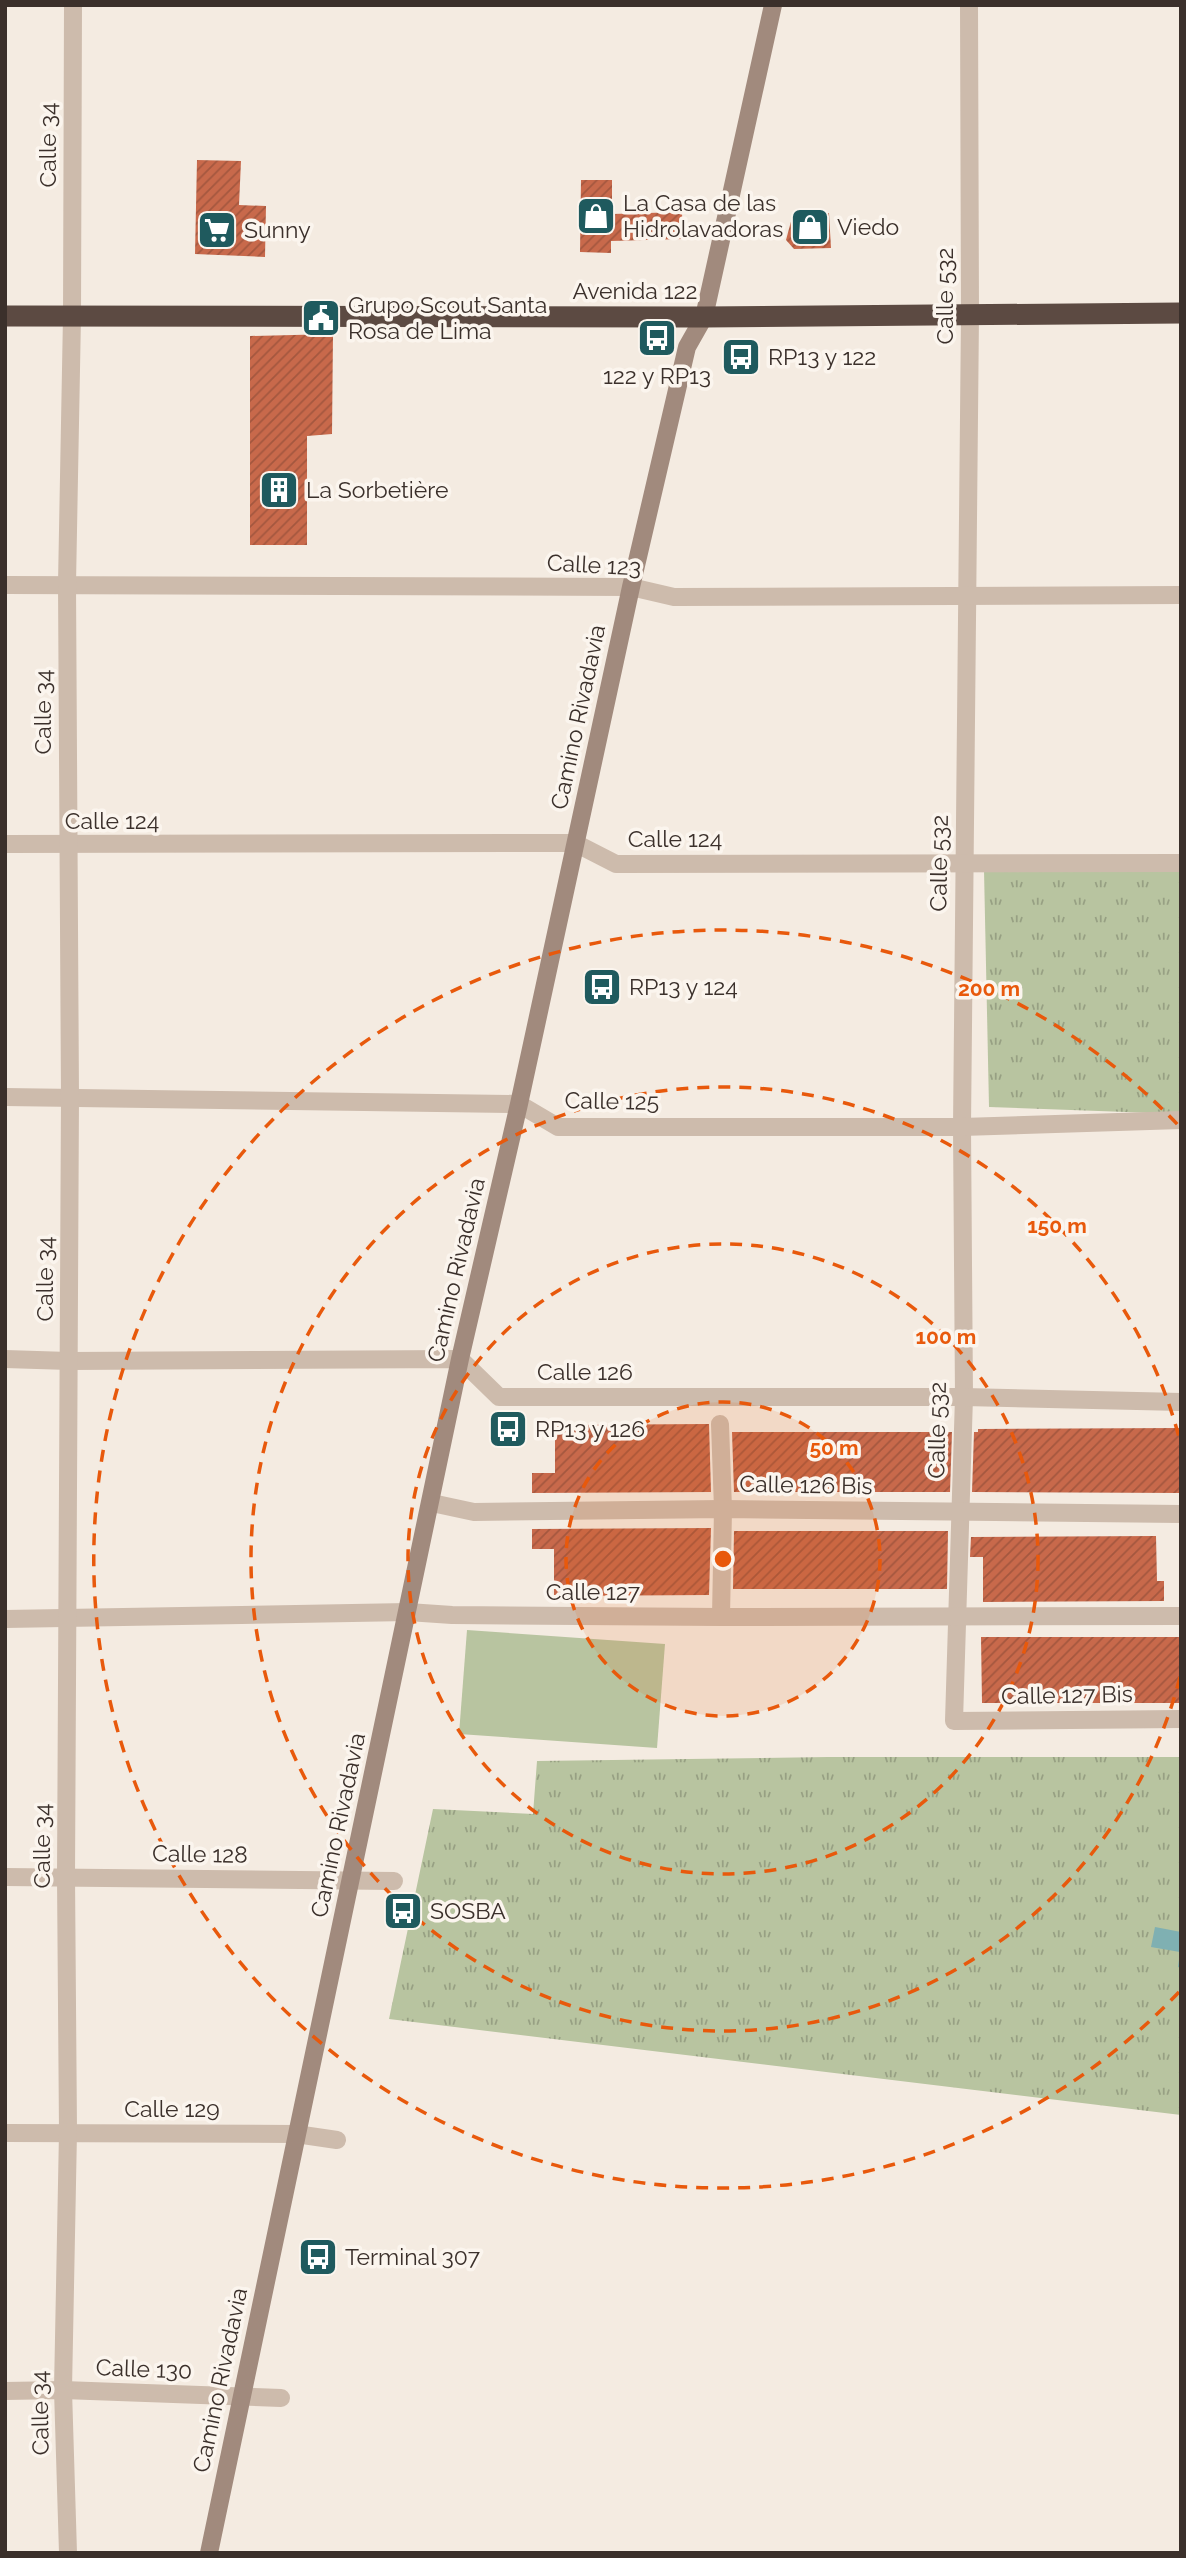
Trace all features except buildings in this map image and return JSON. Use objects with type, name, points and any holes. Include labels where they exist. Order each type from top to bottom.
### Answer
[{"type":"highway","name":"Avenida 122","points":[[5,316],[704,317],[1181,313]]},
{"type":"main road","name":"Camino Rivadavia","points":[[209,2553],[432,1503],[460,1359],[519,1104],[631,587],[687,347],[704,317],[773,5]]},
{"type":"street","name":"Calle 34","points":[[68,2553],[63,2390],[68,2132],[66,1877],[70,1097],[67,584],[72,316],[73,5]]},
{"type":"street","name":"Calle 532","points":[[954,1721],[964,1397],[962,1126],[970,315],[969,5]]},
{"type":"street","name":"Calle 123","points":[[5,585],[631,587],[674,597],[1181,595]]},
{"type":"street","name":"Calle 124","points":[[5,844],[69,846],[575,843],[616,864],[1181,863]]},
{"type":"street","name":"Calle 125","points":[[5,1097],[519,1104],[558,1127],[962,1126],[1181,1120]]},
{"type":"street","points":[[5,1359],[460,1359]]},
{"type":"street","name":"Calle 126","points":[[460,1359],[499,1397],[964,1397],[1181,1402]]},
{"type":"street","points":[[720,1424],[723,1509],[721,1617]]},
{"type":"street","name":"Calle 126 Bis","points":[[432,1503],[474,1512],[723,1509],[1181,1514]]},
{"type":"street","name":"Calle 127","points":[[5,1619],[408,1612],[452,1615],[721,1617],[1181,1616]]},
{"type":"street","name":"Calle 127 Bis","points":[[954,1721],[1181,1718]]},
{"type":"street","name":"Calle 128","points":[[5,1877],[394,1881]]},
{"type":"street","name":"Calle 129","points":[[5,2133],[296,2134],[337,2140]]},
{"type":"street","name":"Calle 130","points":[[5,2391],[63,2390],[281,2398]]},
{"type":"green space","points":[[984,870],[1181,871],[1181,1114],[989,1107]]},
{"type":"green space","points":[[467,1630],[665,1644],[657,1748],[459,1734]]},
{"type":"green space","points":[[828,1757],[1181,1757],[1181,2115],[389,2019],[433,1809],[533,1814],[537,1761]]},
{"type":"water","points":[[1155,1927],[1181,1932],[1181,1967],[1178,1967],[1180,1952],[1151,1947]]},
{"type":"place","name":"La Casa de las Hidrolavadoras","points":[[596,216]]},
{"type":"place","name":"Viedo","points":[[810,227]]},
{"type":"place","name":"Sunny","points":[[217,230]]},
{"type":"place","name":"Grupo Scout Santa Rosa de Lima","points":[[321,318]]},
{"type":"place","name":"122 y RP13","points":[[657,338]]},
{"type":"place","name":"RP13 y 122","points":[[741,357]]},
{"type":"place","name":"La Sorbetière","points":[[279,490]]},
{"type":"place","name":"RP13 y 124","points":[[602,987]]},
{"type":"place","name":"RP13 y 126","points":[[508,1429]]},
{"type":"place","name":"SOSBA","points":[[403,1911]]},
{"type":"place","name":"Terminal 307","points":[[318,2257]]}]
